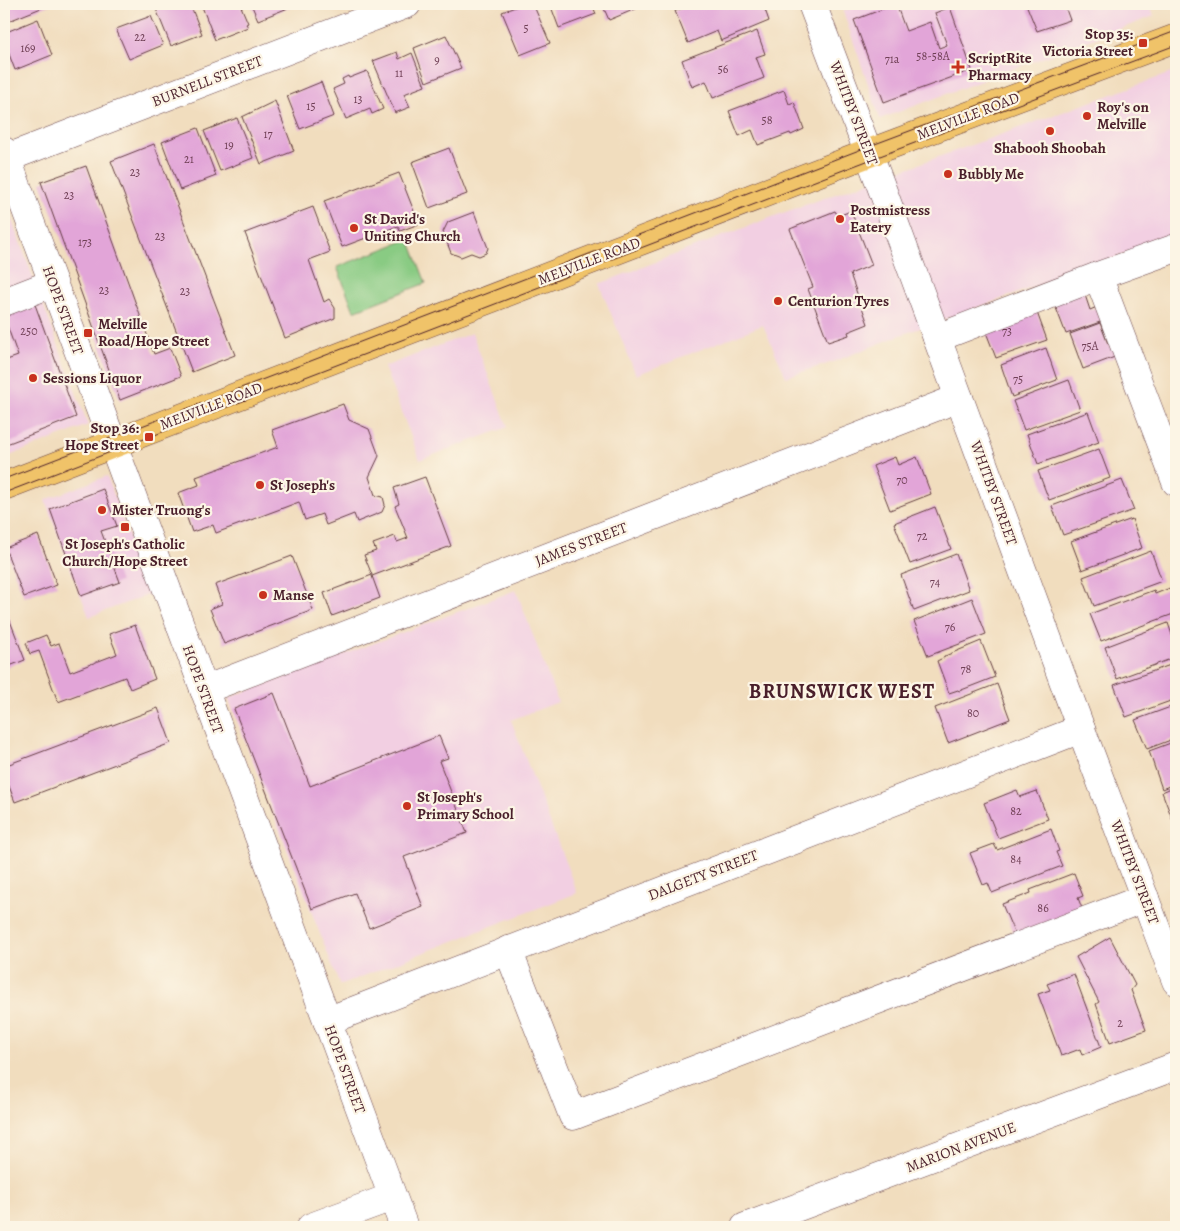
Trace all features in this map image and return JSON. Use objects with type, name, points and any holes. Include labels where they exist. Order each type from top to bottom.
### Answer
[{"type":"main road","name":"MELVILLE ROAD","points":[[4,486],[869,153],[1176,38]]},
{"type":"street","name":"BURNELL STREET","points":[[5,155],[407,4]]},
{"type":"street","name":"WHITBY STREET","points":[[812,4],[1176,981]]},
{"type":"street","name":"HOPE STREET","points":[[5,155],[404,1227]]},
{"type":"street","points":[[937,338],[1176,248]]},
{"type":"street","points":[[1098,276],[1176,482]]},
{"type":"street","points":[[4,302],[53,283]]},
{"type":"street","name":"JAMES STREET","points":[[204,690],[959,398]]},
{"type":"street","name":"DALGETY STREET","points":[[327,1021],[1081,729]]},
{"type":"street","points":[[508,950],[572,1116],[1145,898]]},
{"type":"street","name":"MARION AVENUE","points":[[745,1227],[1176,1066]]},
{"type":"street","points":[[311,1227],[392,1197]]},
{"type":"shaded area","points":[[863,4],[1149,4],[1154,16],[880,119],[843,11]]},
{"type":"shaded area","points":[[1171,73],[1176,88],[1176,236],[898,336],[833,362],[786,377],[763,325],[636,375],[599,284],[780,214]]},
{"type":"shaded area","points":[[4,199],[88,425],[4,458]]},
{"type":"shaded area","points":[[472,333],[508,427],[420,460],[384,367]]},
{"type":"shaded area","points":[[107,476],[150,594],[89,617],[45,500]]},
{"type":"shaded area","name":"St Joseph's Primary School","points":[[516,590],[558,702],[511,720],[577,893],[340,985],[228,698]]},
{"type":"green space","points":[[409,239],[426,283],[354,311],[337,267]]},
{"type":"building","points":[[4,4],[51,4],[4,23]]},
{"type":"building","points":[[154,4],[190,4],[202,34],[171,46]]},
{"type":"building","points":[[201,4],[240,4],[248,27],[215,40]]},
{"type":"building","points":[[251,4],[292,4],[293,6],[258,20]]},
{"type":"building","points":[[523,4],[533,4],[550,43],[520,55],[502,12]]},
{"type":"building","points":[[550,4],[592,4],[596,14],[559,28]]},
{"type":"building","points":[[602,4],[645,4],[645,5],[609,20]]},
{"type":"building","points":[[692,4],[763,4],[769,21],[721,41],[717,31],[688,43],[675,11]]},
{"type":"building","points":[[896,4],[906,31],[930,22],[939,48],[947,45],[935,13],[950,7],[972,70],[884,102],[854,20]]},
{"type":"building","points":[[1026,4],[1064,4],[1070,20],[1037,31]]},
{"type":"building","points":[[151,16],[163,45],[129,59],[116,29]]},
{"type":"building","points":[[38,19],[52,55],[15,70],[4,41],[4,33]]},
{"type":"building","points":[[757,31],[765,54],[756,57],[764,78],[713,98],[706,81],[692,87],[682,60]]},
{"type":"building","points":[[446,35],[461,68],[426,82],[414,48]]},
{"type":"building","points":[[397,52],[399,59],[412,53],[425,86],[404,94],[410,107],[395,113],[373,61]]},
{"type":"building","points":[[367,71],[383,109],[372,114],[370,109],[346,119],[333,89],[344,84],[342,79]]},
{"type":"building","points":[[321,82],[334,116],[300,129],[287,96]]},
{"type":"building","points":[[784,90],[789,104],[794,102],[804,129],[758,145],[752,130],[739,136],[729,111]]},
{"type":"building","points":[[275,101],[294,151],[261,164],[242,117]]},
{"type":"building","points":[[237,118],[253,158],[220,171],[204,131]]},
{"type":"building","points":[[198,128],[216,176],[180,190],[162,142]]},
{"type":"building","points":[[154,144],[235,355],[192,372],[111,161]]},
{"type":"building","points":[[449,148],[467,194],[429,208],[412,162]]},
{"type":"building","points":[[86,166],[154,354],[170,348],[181,376],[120,400],[41,182]]},
{"type":"building","points":[[399,173],[419,224],[400,231],[398,226],[342,247],[324,201]]},
{"type":"building","points":[[313,207],[330,252],[309,260],[324,302],[329,299],[335,308],[335,318],[285,338],[245,233]]},
{"type":"building","points":[[835,211],[838,216],[851,211],[872,265],[850,274],[868,324],[848,332],[849,335],[828,342],[808,289],[813,287],[790,229]]},
{"type":"building","points":[[474,212],[488,248],[486,253],[479,256],[471,253],[461,257],[451,253],[443,232],[448,222]]},
{"type":"building","points":[[1083,289],[1090,310],[1097,307],[1103,321],[1066,334],[1053,300]]},
{"type":"building","name":"Sessions Liquor","points":[[33,299],[76,417],[4,445],[4,361],[18,356],[4,317],[4,309]]},
{"type":"building","points":[[1035,307],[1047,340],[996,358],[984,327]]},
{"type":"building","points":[[1100,323],[1108,344],[1115,342],[1120,355],[1083,369],[1070,334]]},
{"type":"building","points":[[1046,348],[1057,380],[1012,397],[1001,365]]},
{"type":"building","points":[[1069,380],[1080,410],[1024,430],[1013,401]]},
{"type":"building","points":[[343,404],[349,420],[369,429],[379,456],[369,477],[375,495],[383,497],[385,505],[382,512],[357,522],[354,514],[326,525],[322,514],[305,520],[299,502],[216,533],[213,525],[192,532],[178,493],[199,485],[196,477],[278,447],[272,430]]},
{"type":"building","points":[[1088,412],[1099,442],[1038,464],[1027,434]]},
{"type":"building","points":[[1099,449],[1110,478],[1049,500],[1038,471]]},
{"type":"building","points":[[895,457],[898,465],[917,457],[931,494],[890,510],[873,466]]},
{"type":"building","points":[[425,477],[451,546],[372,576],[380,598],[332,616],[324,593],[372,575],[364,555],[376,551],[373,544],[395,536],[397,542],[408,538],[395,506],[399,504],[394,488]]},
{"type":"building","points":[[1122,480],[1134,510],[1063,535],[1052,506]]},
{"type":"building","points":[[103,489],[117,526],[101,531],[120,582],[81,596],[50,509]]},
{"type":"building","points":[[935,507],[951,549],[910,564],[894,523]]},
{"type":"building","points":[[1132,519],[1142,548],[1082,570],[1071,541]]},
{"type":"building","points":[[38,535],[57,585],[24,597],[5,548]]},
{"type":"building","points":[[1151,551],[1162,581],[1094,606],[1083,577]]},
{"type":"building","points":[[956,554],[969,590],[914,611],[901,575]]},
{"type":"building","name":"Manse","points":[[292,556],[313,610],[224,644],[210,609],[222,604],[215,585]]},
{"type":"building","points":[[1170,588],[1176,605],[1176,613],[1101,641],[1090,614],[1154,590],[1155,594]]},
{"type":"building","points":[[972,598],[986,634],[928,656],[914,621]]},
{"type":"building","points":[[4,605],[25,660],[4,668]]},
{"type":"building","points":[[1168,623],[1176,647],[1176,657],[1117,679],[1105,647]]},
{"type":"building","points":[[135,625],[155,679],[130,689],[125,677],[58,702],[39,651],[30,654],[26,643],[46,635],[51,646],[59,643],[70,672],[117,654],[109,634]]},
{"type":"building","points":[[981,641],[995,677],[949,693],[937,661]]},
{"type":"building","points":[[1176,663],[1176,699],[1126,717],[1114,685]]},
{"type":"building","points":[[997,684],[1010,719],[948,743],[935,708]]},
{"type":"building","points":[[274,693],[310,786],[439,736],[448,758],[439,761],[467,833],[404,857],[423,907],[369,928],[355,893],[312,909],[234,709]]},
{"type":"building","points":[[1176,705],[1176,738],[1147,749],[1135,720]]},
{"type":"building","points":[[158,708],[171,743],[15,802],[4,773],[4,766]]},
{"type":"building","points":[[1176,741],[1176,783],[1162,789],[1149,751]]},
{"type":"building","points":[[1176,786],[1176,820],[1173,821],[1162,792]]},
{"type":"building","points":[[1017,790],[1020,797],[1037,791],[1048,819],[998,838],[984,803]]},
{"type":"building","points":[[1051,829],[1059,851],[1056,852],[1062,866],[992,893],[988,883],[983,885],[970,853],[994,844],[997,850]]},
{"type":"building","points":[[1074,873],[1083,896],[1078,898],[1083,911],[1015,935],[1002,904],[1031,893],[1030,890]]},
{"type":"building","points":[[1110,937],[1135,985],[1131,990],[1146,1030],[1110,1043],[1096,1004],[1099,1002],[1076,957]]},
{"type":"building","points":[[1074,974],[1101,1047],[1082,1055],[1080,1049],[1061,1056],[1038,994],[1050,990],[1047,984]]},
{"type":"tram line","points":[[4,479],[867,147],[1176,31]]},
{"type":"tram line","points":[[4,493],[872,159],[1176,45]]},
{"type":"place","name":"Stop 35: Victoria Street","points":[[1143,43]]},
{"type":"place","name":"ScriptRite Pharmacy","points":[[958,67]]},
{"type":"place","name":"Roy's on Melville","points":[[1087,116]]},
{"type":"place","name":"Shabooh Shoobah","points":[[1050,131]]},
{"type":"place","name":"Bubbly Me","points":[[948,174]]},
{"type":"place","name":"Postmistress Eatery","points":[[840,219]]},
{"type":"place","name":"St David's Uniting Church","points":[[354,228]]},
{"type":"place","name":"Centurion Tyres","points":[[778,301]]},
{"type":"place","name":"Melville Road/Hope Street","points":[[88,333]]},
{"type":"place","name":"Sessions Liquor","points":[[33,378]]},
{"type":"place","name":"Stop 36: Hope Street","points":[[149,437]]},
{"type":"place","name":"St Joseph's","points":[[260,485]]},
{"type":"place","name":"Mister Truong's","points":[[102,510]]},
{"type":"place","name":"St Joseph's Catholic Church/Hope Street","points":[[125,527]]},
{"type":"place","name":"Manse","points":[[263,595]]},
{"type":"place","name":"St Joseph's Primary School","points":[[407,806]]},
{"type":"district","name":"BRUNSWICK WEST","points":[[842,691]]}]
